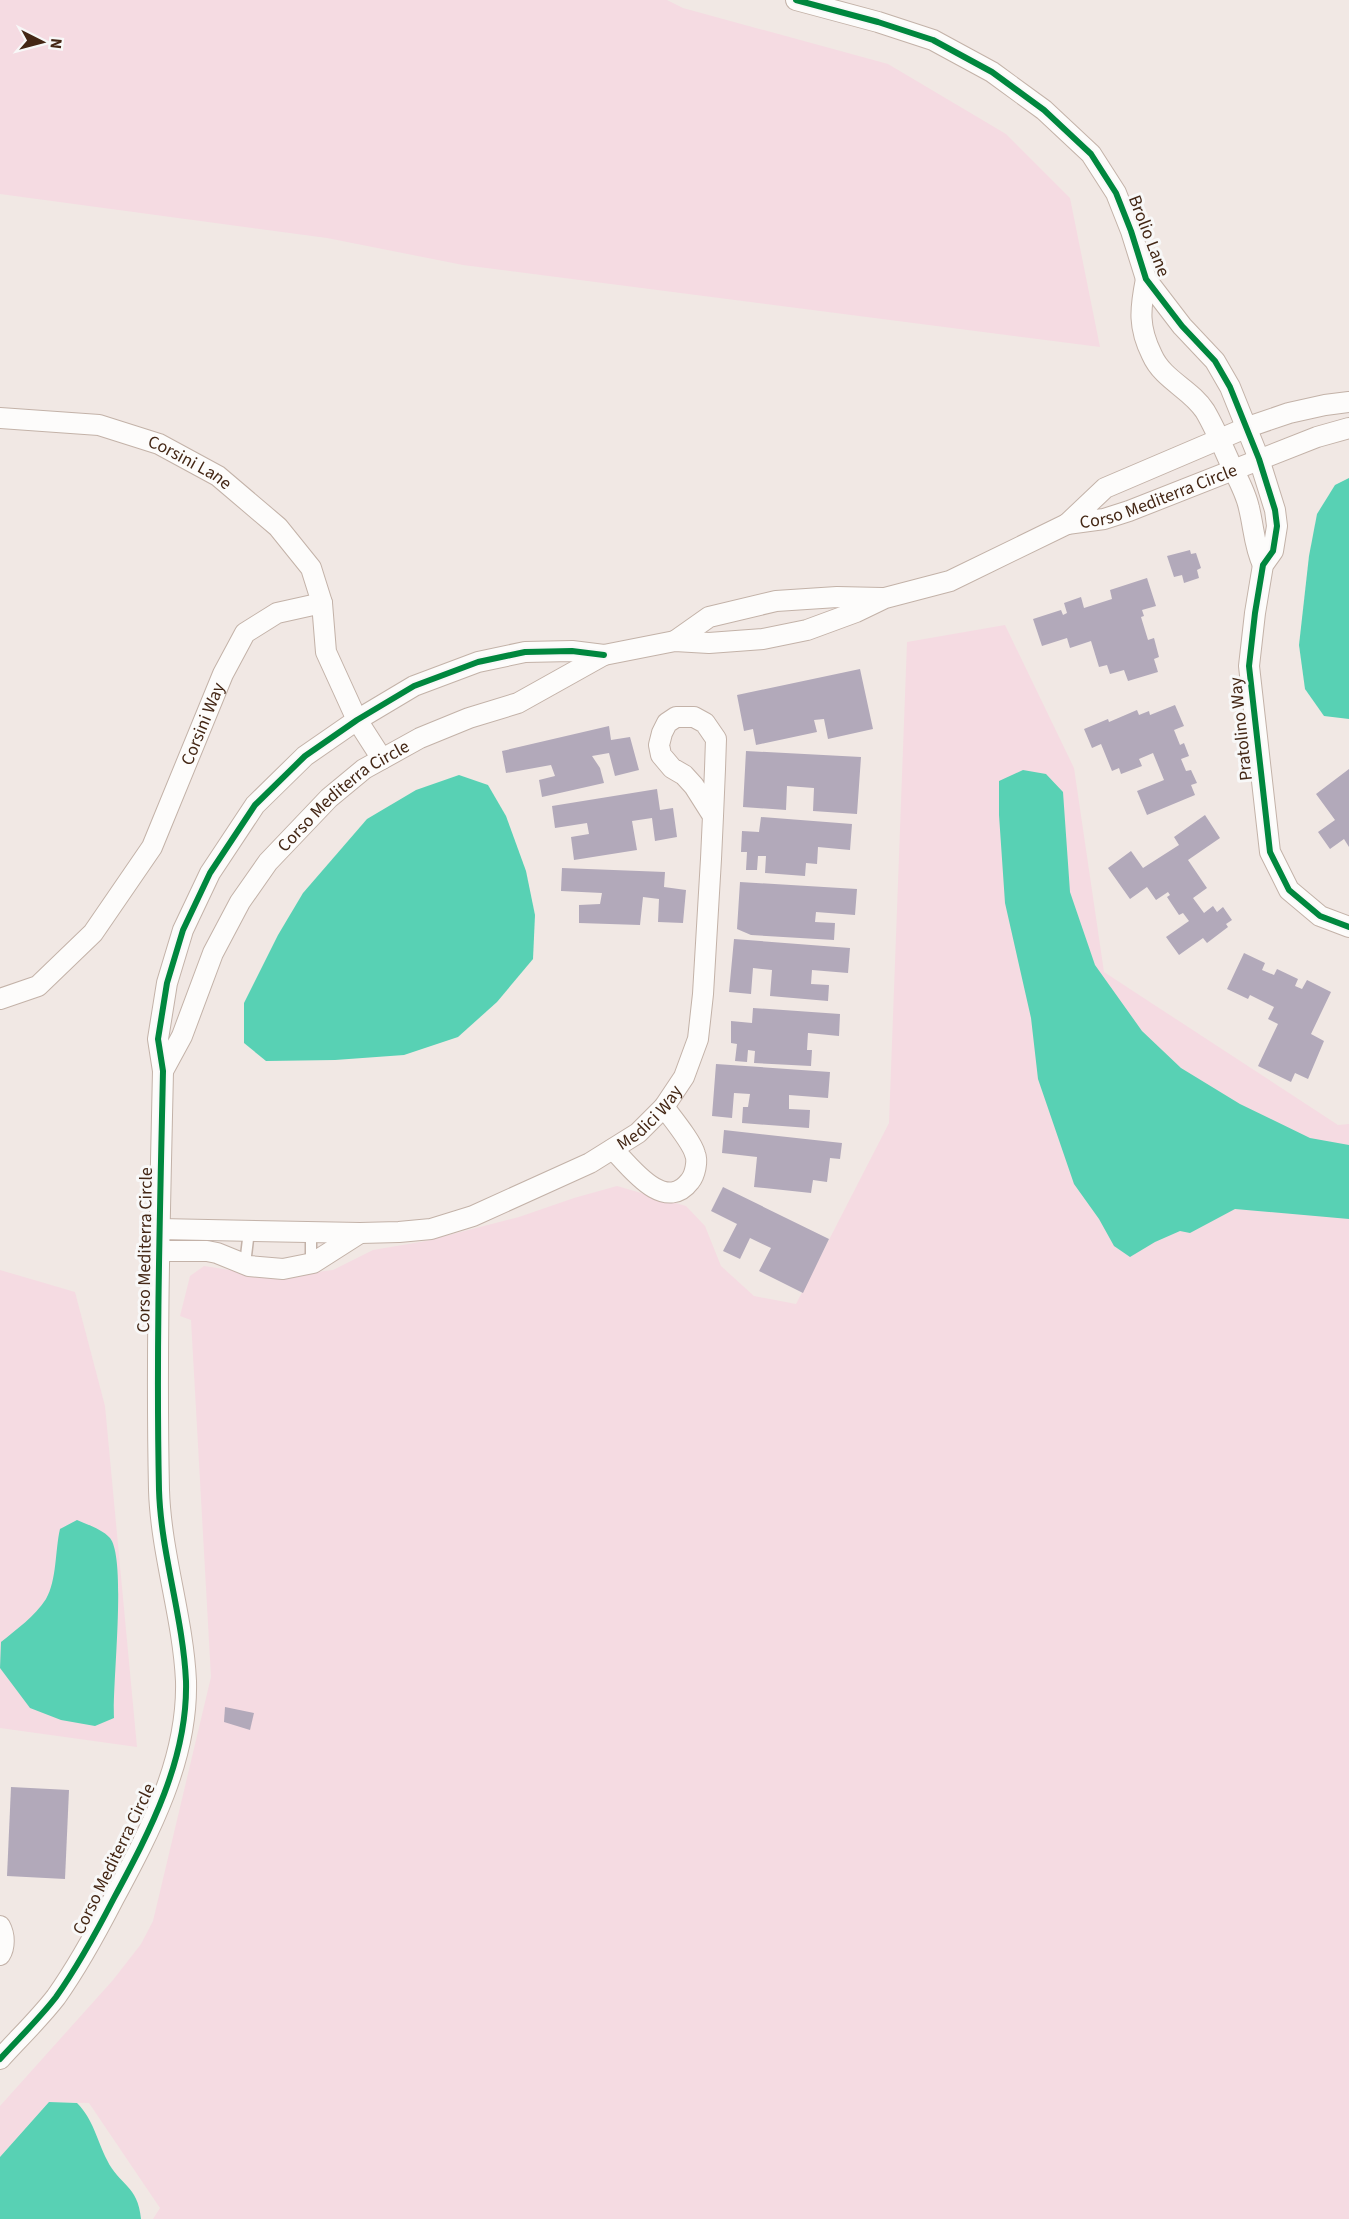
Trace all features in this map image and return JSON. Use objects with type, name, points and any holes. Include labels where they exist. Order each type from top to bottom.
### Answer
[{"type":"street","name":"Brolio Lane","points":[[796,0],[878,22],[933,40],[992,72],[1044,110],[1091,154],[1116,193],[1146,279],[1182,326],[1215,361],[1248,427],[1259,459]]},
{"type":"street","name":"Brolio Lane","points":[[1146,279],[1140,309],[1144,334],[1152,357],[1165,374],[1195,397],[1205,412],[1233,470]]},
{"type":"street","name":"Corso Mediterra Circle","points":[[163,1071],[182,1036],[213,953],[240,902],[268,862],[329,798],[364,769],[420,738],[469,718],[518,704],[604,655],[675,640],[709,643],[763,639],[807,630],[856,612],[885,598],[950,581],[1067,524],[1105,488],[1248,427],[1288,413],[1349,402]]},
{"type":"street","name":"Corsini Lane","points":[[0,418],[99,425],[159,444],[218,476],[278,527],[311,568],[322,603]]},
{"type":"street","name":"Corso Mediterra Circle","points":[[1067,524],[1104,519],[1129,511],[1317,436],[1349,428]]},
{"type":"street","name":"Pratolino Way","points":[[1259,459],[1275,510],[1277,526],[1273,551],[1263,565],[1255,613],[1250,666],[1270,852],[1289,890],[1320,916],[1349,927]]},
{"type":"street","name":"Pratolino Way","points":[[1233,470],[1249,508],[1256,551],[1263,565]]},
{"type":"street","name":"Corso Mediterra Circle","points":[[675,640],[709,617],[776,601],[837,597],[885,598]]},
{"type":"street","points":[[322,603],[326,652],[357,720],[382,759]]},
{"type":"street","name":"Corsini Way","points":[[0,999],[38,986],[93,933],[152,847],[223,674],[244,633],[277,613],[322,603]]},
{"type":"street","name":"Corso Mediterra Circle","points":[[0,2059],[55,1997],[94,1935],[135,1859],[169,1782],[182,1732],[186,1684],[182,1642],[160,1521],[159,1251],[163,1071],[158,1039],[167,983],[183,930],[210,873],[255,805],[305,756],[357,720],[414,686],[478,662],[525,652],[572,651],[604,655]]},
{"type":"street","name":"Medici Way","points":[[160,1229],[360,1233],[431,1229],[472,1216],[590,1163],[638,1134],[664,1107],[684,1077],[698,1039],[703,994],[713,816],[716,739],[705,723],[694,717],[676,717],[667,723],[662,733],[659,745],[661,755],[672,768],[684,775],[694,786],[713,816]]},
{"type":"street","points":[[613,1149],[646,1182],[659,1191],[670,1193],[684,1189],[693,1177],[696,1154],[664,1107]]},
{"type":"street","name":"Medici Way","points":[[159,1251],[207,1251],[266,1269],[283,1269],[311,1264],[360,1233]]},
{"type":"street","points":[[0,1926],[3,1931],[3,1949],[0,1955]]},
{"type":"lane","points":[[245,1264],[249,1231]]},
{"type":"lane","points":[[311,1232],[311,1264]]},
{"type":"shaded area","points":[[0,0],[667,0],[683,8],[888,64],[1006,134],[1070,198],[1100,347],[463,265],[327,238],[0,194]]},
{"type":"shaded area","points":[[1349,478],[1349,719],[1324,716],[1305,689],[1299,645],[1309,556],[1317,514],[1335,485]]},
{"type":"shaded area","points":[[1005,625],[1074,768],[1104,972],[1338,1125],[1349,1124],[1349,2219],[153,2219],[160,2208],[89,2103],[49,2102],[0,2157],[0,2106],[113,1980],[141,1944],[153,1921],[211,1677],[191,1320],[180,1316],[190,1276],[204,1266],[276,1277],[333,1270],[373,1250],[426,1241],[519,1217],[617,1186],[686,1206],[705,1226],[721,1266],[754,1296],[796,1304],[889,1123],[907,642]]},
{"type":"shaded area","points":[[1023,770],[1046,774],[1063,792],[1070,892],[1095,965],[1142,1031],[1181,1068],[1240,1104],[1310,1138],[1349,1145],[1349,1219],[1235,1209],[1190,1233],[1180,1231],[1155,1242],[1130,1257],[1114,1246],[1099,1219],[1074,1184],[1038,1079],[1031,1018],[1005,903],[999,815],[999,781]]},
{"type":"shaded area","points":[[459,775],[488,785],[506,816],[526,871],[535,915],[533,959],[497,1002],[458,1037],[404,1055],[335,1060],[266,1061],[244,1043],[244,1003],[278,935],[303,893],[367,819],[416,790]]},
{"type":"shaded area","points":[[0,1270],[75,1292],[105,1406],[137,1747],[0,1728]]},
{"type":"shaded area","points":[[77,1520],[110,1538],[115,1550],[118,1570],[114,1718],[95,1726],[61,1720],[30,1708],[0,1668],[1,1642],[31,1617],[46,1599],[54,1574],[60,1529]]},
{"type":"shaded area","points":[[49,2102],[77,2103],[82,2109],[112,2168],[136,2199],[141,2219],[0,2219],[0,2157]]},
{"type":"building","points":[[1190,550],[1191,554],[1196,553],[1201,568],[1197,570],[1199,578],[1184,583],[1182,575],[1174,577],[1167,556]]},
{"type":"building","points":[[1147,578],[1156,606],[1142,610],[1144,616],[1141,617],[1148,640],[1154,638],[1159,657],[1154,659],[1158,672],[1128,681],[1124,670],[1110,674],[1107,665],[1099,667],[1091,641],[1070,648],[1067,638],[1042,646],[1033,619],[1061,610],[1063,615],[1067,613],[1064,603],[1081,597],[1084,608],[1112,599],[1110,590]]},
{"type":"building","points":[[860,669],[873,729],[828,739],[824,719],[814,720],[817,732],[756,745],[753,729],[744,731],[737,695]]},
{"type":"building","points":[[1175,705],[1184,726],[1174,730],[1180,745],[1184,743],[1189,756],[1181,759],[1186,771],[1191,770],[1197,783],[1191,785],[1195,795],[1147,815],[1137,791],[1164,780],[1153,753],[1139,759],[1142,766],[1121,774],[1119,768],[1112,771],[1101,744],[1092,748],[1084,729],[1108,719],[1109,722],[1137,710],[1139,715],[1149,711],[1150,715]]},
{"type":"building","points":[[609,726],[611,740],[630,737],[639,770],[615,776],[609,753],[592,756],[600,768],[604,783],[542,797],[539,780],[555,776],[551,765],[506,773],[502,751]]},
{"type":"building","points":[[746,751],[861,757],[857,814],[813,811],[814,788],[787,786],[786,810],[743,807]]},
{"type":"building","points":[[1349,769],[1349,847],[1344,839],[1330,849],[1318,832],[1335,820],[1316,794]]},
{"type":"building","points":[[657,789],[660,810],[673,808],[677,837],[655,841],[652,818],[632,821],[637,850],[574,860],[571,837],[589,834],[587,823],[555,828],[552,806]]},
{"type":"building","points":[[1205,815],[1220,838],[1188,860],[1207,888],[1193,898],[1204,913],[1213,906],[1217,912],[1223,907],[1232,920],[1226,924],[1228,927],[1207,943],[1203,938],[1179,955],[1166,937],[1189,921],[1183,913],[1179,915],[1167,897],[1170,895],[1168,892],[1156,900],[1147,887],[1130,899],[1108,868],[1131,851],[1143,868],[1179,845],[1174,837]]},
{"type":"building","points":[[761,817],[852,824],[850,850],[818,847],[817,864],[806,863],[805,876],[765,873],[766,856],[758,856],[757,870],[746,870],[747,852],[741,852],[742,831],[759,832]]},
{"type":"building","points":[[562,868],[665,872],[664,887],[686,890],[683,923],[658,922],[659,899],[643,897],[640,925],[579,923],[579,905],[600,904],[602,893],[561,891]]},
{"type":"building","points":[[740,882],[857,889],[855,915],[816,912],[815,922],[835,923],[834,940],[751,935],[737,929]]},
{"type":"building","points":[[734,939],[850,948],[848,973],[812,970],[811,984],[829,985],[828,1001],[770,996],[772,970],[753,968],[751,994],[729,992]]},
{"type":"building","points":[[1244,953],[1265,963],[1262,970],[1274,975],[1277,969],[1298,979],[1295,986],[1302,989],[1307,980],[1331,992],[1311,1034],[1324,1041],[1308,1079],[1295,1073],[1291,1082],[1258,1066],[1278,1024],[1268,1019],[1274,1007],[1250,995],[1248,999],[1227,989]]},
{"type":"building","points":[[753,1008],[840,1014],[839,1036],[808,1033],[807,1050],[812,1050],[811,1066],[754,1063],[755,1051],[748,1050],[747,1062],[735,1061],[737,1044],[731,1043],[731,1021],[752,1023]]},
{"type":"building","points":[[716,1064],[830,1072],[828,1098],[789,1095],[789,1109],[810,1110],[809,1128],[742,1123],[743,1107],[748,1107],[750,1094],[734,1093],[732,1118],[712,1116]]},
{"type":"building","points":[[724,1130],[842,1143],[840,1159],[830,1158],[827,1182],[813,1180],[811,1193],[754,1187],[757,1157],[722,1153]]},
{"type":"building","points":[[723,1187],[829,1239],[803,1293],[759,1271],[771,1248],[750,1238],[740,1259],[723,1251],[737,1224],[711,1211]]},
{"type":"building","points":[[225,1707],[254,1713],[250,1730],[224,1722]]},
{"type":"building","points":[[11,1787],[69,1790],[65,1879],[7,1876]]},
{"type":"cycle path","points":[[796,0],[878,22],[933,40],[992,72],[1044,110],[1091,154],[1116,193],[1146,279],[1182,326],[1215,361],[1230,387],[1259,459],[1275,510],[1277,526],[1273,551],[1263,565],[1249,666],[1270,852],[1289,890],[1320,916],[1349,927]]},
{"type":"cycle path","points":[[0,2059],[56,1997],[94,1936],[153,1820],[174,1766],[181,1738],[185,1710],[184,1657],[164,1538],[159,1490],[158,1333],[163,1071],[158,1039],[167,983],[183,930],[210,873],[255,805],[305,756],[357,720],[414,686],[478,662],[525,652],[572,651],[604,655]]}]
